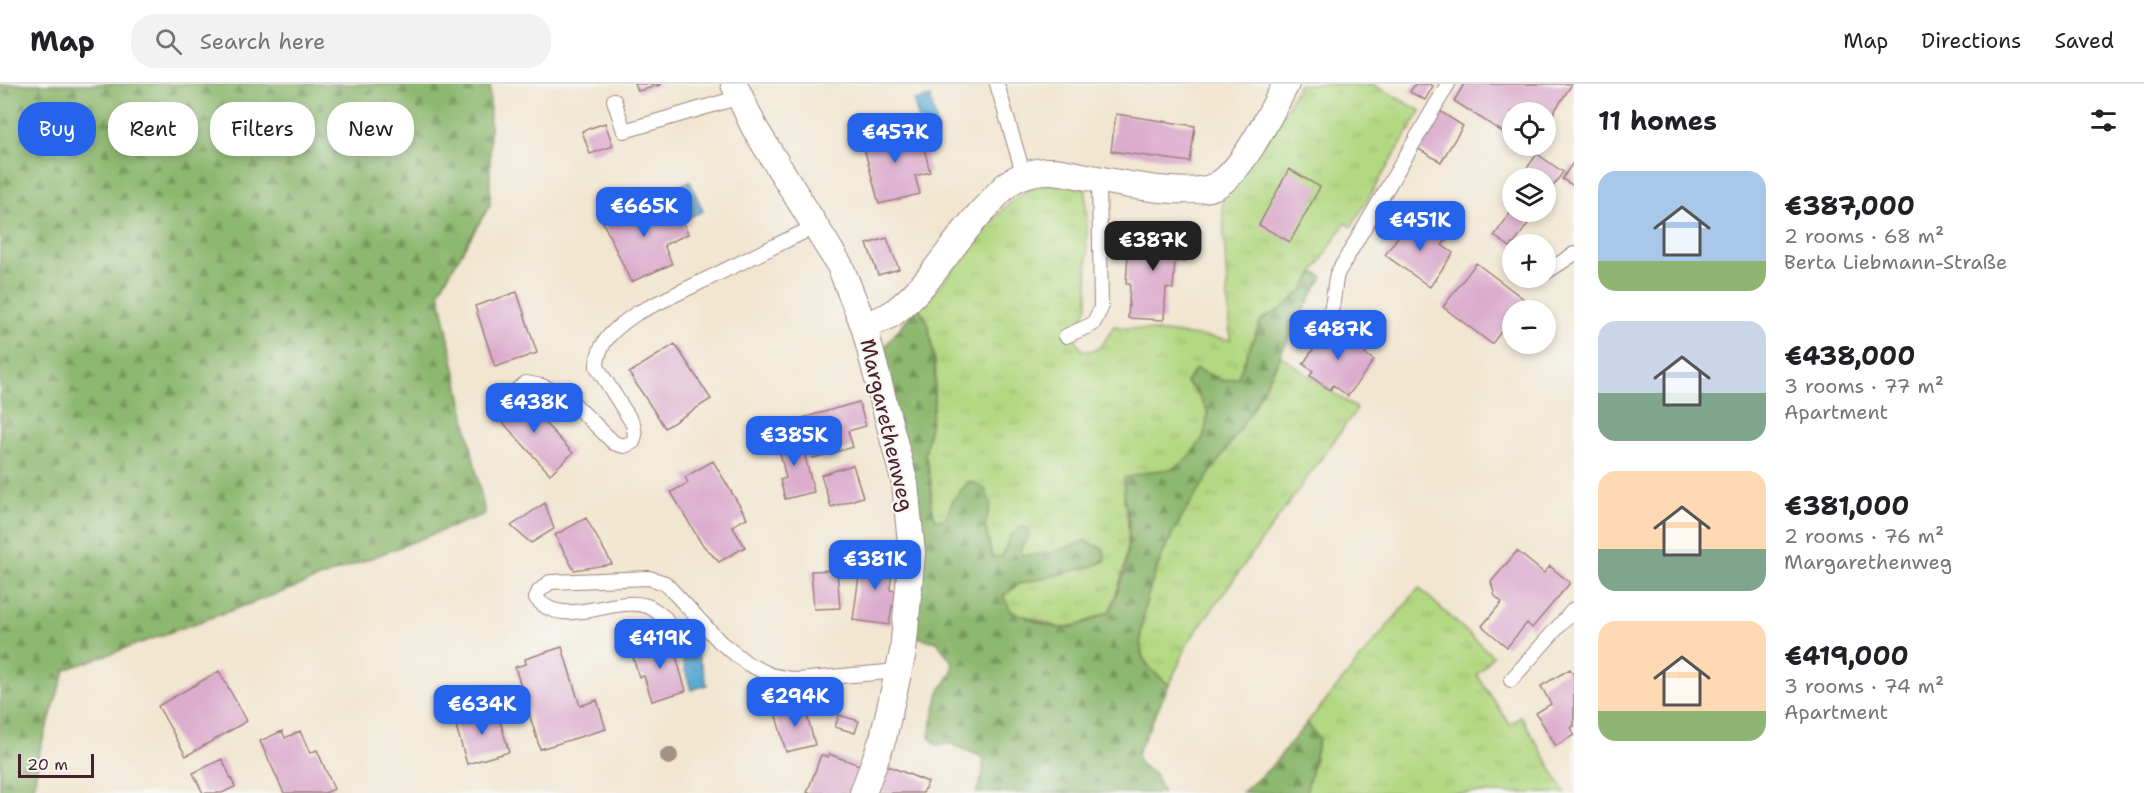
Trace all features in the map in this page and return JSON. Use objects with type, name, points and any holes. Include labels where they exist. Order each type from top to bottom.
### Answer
[{"type":"street","points":[[864,326],[892,314],[928,280],[966,226],[1010,182],[1036,170],[1066,172],[1099,180],[1182,191],[1199,191],[1217,186],[1229,177],[1243,158],[1286,84]]},
{"type":"street","name":"Margarethenweg","points":[[737,90],[754,127],[840,266],[864,326],[905,484],[912,553],[903,652],[883,738],[863,793]]},
{"type":"lane","points":[[997,84],[1024,176]]},
{"type":"lane","points":[[1312,324],[1327,320],[1333,310],[1337,274],[1448,84]]},
{"type":"lane","points":[[614,100],[624,131],[737,90]]},
{"type":"lane","points":[[1066,336],[1094,324],[1101,308],[1099,180]]},
{"type":"lane","points":[[506,398],[526,383],[542,386],[566,396],[614,443],[624,446],[633,442],[635,435],[633,424],[597,367],[600,349],[613,330],[638,312],[816,226]]},
{"type":"lane","points":[[1556,266],[1574,254]]},
{"type":"lane","points":[[666,619],[648,606],[628,604],[560,612],[544,607],[536,598],[539,591],[550,582],[649,578],[665,583],[720,642],[748,664],[771,675],[797,680],[898,671]]},
{"type":"lane","points":[[1511,680],[1574,609]]},
{"type":"green space","points":[[0,84],[490,84],[490,205],[439,291],[485,514],[288,590],[65,670],[40,749],[33,793],[0,793]]},
{"type":"green space","points":[[1299,84],[1372,84],[1421,111],[1351,227],[1345,223],[1302,291],[1281,309],[1261,320],[1238,377],[1224,381],[1197,369],[1186,382],[1205,405],[1206,429],[1199,445],[1188,459],[1169,470],[1151,471],[1124,498],[1128,542],[1124,569],[1110,611],[1081,624],[1060,628],[1011,611],[1003,596],[1019,584],[1093,566],[1105,561],[1104,549],[1084,541],[1045,554],[1021,555],[1021,547],[1010,536],[1002,557],[992,557],[985,525],[986,517],[953,500],[946,519],[936,520],[931,505],[931,483],[925,454],[936,379],[935,362],[928,324],[918,305],[942,283],[988,225],[1015,199],[1030,189],[1045,184],[1060,184],[1086,189],[1088,305],[1075,338],[1081,349],[1092,351],[1097,349],[1114,326],[1230,340],[1222,196],[1276,127]]},
{"type":"green space","points":[[1314,272],[1323,277],[1303,310],[1249,414],[1171,536],[1150,589],[1143,618],[1141,651],[1149,667],[1169,685],[1137,754],[1140,764],[1155,774],[1163,793],[976,793],[982,777],[984,758],[952,744],[936,745],[929,736],[939,692],[951,674],[953,663],[937,642],[905,634],[912,553],[879,354],[918,305],[928,324],[935,362],[934,403],[925,454],[931,483],[931,505],[936,520],[946,518],[953,500],[969,481],[985,489],[991,504],[985,525],[992,557],[1002,557],[1010,536],[1021,527],[1027,528],[1029,537],[1021,547],[1022,555],[1046,554],[1084,541],[1104,549],[1105,560],[1093,566],[1019,584],[1003,596],[1011,611],[1049,626],[1067,628],[1110,611],[1125,571],[1128,546],[1129,518],[1124,498],[1124,478],[1151,471],[1174,469],[1188,458],[1204,437],[1208,412],[1197,393],[1186,382],[1196,369],[1224,381],[1238,377],[1261,320],[1281,309],[1302,291]]},
{"type":"green space","points":[[1281,356],[1357,409],[1189,641],[1169,685],[1149,667],[1141,650],[1140,641],[1143,618],[1159,563],[1185,512],[1248,416]]},
{"type":"green space","points":[[1419,588],[1493,656],[1477,675],[1510,725],[1521,716],[1565,793],[1306,793],[1319,739],[1307,723]]},
{"type":"green space","points":[[1307,723],[1319,739],[1306,793],[1242,793],[1270,768]]},
{"type":"water","points":[[930,97],[938,130],[922,134],[914,101]]},
{"type":"water","points":[[690,181],[703,211],[687,218],[674,188]]},
{"type":"water","points":[[698,655],[707,685],[691,690],[682,660]]},
{"type":"building","points":[[635,84],[661,84],[661,85],[638,91]]},
{"type":"building","points":[[1415,84],[1433,86],[1425,100],[1410,92]]},
{"type":"building","points":[[1464,84],[1572,84],[1556,109],[1556,102],[1502,102],[1502,132],[1454,101]]},
{"type":"building","points":[[1438,110],[1463,126],[1441,162],[1415,147]]},
{"type":"building","points":[[1116,114],[1195,126],[1190,162],[1111,151]]},
{"type":"building","points":[[605,123],[613,146],[590,154],[582,131]]},
{"type":"building","points":[[899,127],[903,141],[921,136],[930,172],[915,176],[920,194],[879,204],[861,137]]},
{"type":"building","points":[[1536,156],[1540,156],[1563,172],[1556,182],[1556,168],[1527,168]]},
{"type":"building","points":[[1572,164],[1574,166],[1574,186],[1562,179]]},
{"type":"building","points":[[1289,169],[1320,187],[1290,242],[1259,225]]},
{"type":"building","points":[[640,200],[647,217],[675,204],[688,234],[664,245],[672,264],[631,282],[601,218]]},
{"type":"building","points":[[1409,221],[1421,230],[1425,224],[1447,239],[1442,245],[1453,253],[1430,287],[1385,255]]},
{"type":"building","points":[[1504,222],[1529,222],[1521,234],[1502,234],[1502,241],[1494,236]]},
{"type":"building","points":[[1140,230],[1187,234],[1185,262],[1175,261],[1173,289],[1166,288],[1164,320],[1128,318],[1130,284],[1126,284],[1129,239],[1140,239]]},
{"type":"building","points":[[887,238],[899,269],[878,275],[867,244]]},
{"type":"building","points":[[1476,263],[1502,283],[1502,288],[1509,288],[1525,300],[1502,300],[1502,330],[1492,344],[1443,307]]},
{"type":"building","points":[[517,292],[537,353],[495,367],[475,306]]},
{"type":"building","points":[[1328,327],[1338,334],[1341,330],[1368,349],[1365,354],[1374,360],[1348,396],[1333,385],[1330,390],[1310,376],[1313,371],[1303,364]]},
{"type":"building","points":[[675,344],[711,399],[665,428],[629,373]]},
{"type":"building","points":[[517,393],[573,453],[550,474],[495,414]]},
{"type":"building","points":[[859,402],[866,426],[848,431],[853,447],[813,458],[802,418]]},
{"type":"building","points":[[799,432],[814,492],[785,499],[780,480],[786,478],[776,437]]},
{"type":"building","points":[[713,461],[747,518],[732,526],[745,547],[719,562],[701,543],[671,492],[688,483],[685,477]]},
{"type":"building","points":[[853,465],[863,497],[831,507],[821,475]]},
{"type":"building","points":[[545,503],[554,529],[531,543],[511,526]]},
{"type":"building","points":[[586,518],[612,564],[574,570],[555,535]]},
{"type":"building","points":[[1517,551],[1544,573],[1550,566],[1570,583],[1532,628],[1527,623],[1507,647],[1482,626],[1502,602],[1495,596],[1491,582]]},
{"type":"building","points":[[862,554],[893,558],[890,590],[898,591],[896,607],[892,606],[889,625],[853,620]]},
{"type":"building","points":[[837,570],[840,608],[814,609],[811,571]]},
{"type":"building","points":[[671,639],[686,691],[652,701],[644,676],[639,677],[631,651]]},
{"type":"building","points":[[562,647],[580,706],[597,700],[606,729],[540,749],[515,667],[526,664],[525,659]]},
{"type":"building","points":[[1570,669],[1574,675],[1574,726],[1571,727],[1574,735],[1556,746],[1536,713],[1551,704],[1541,686]]},
{"type":"building","points":[[219,671],[247,721],[186,756],[158,706]]},
{"type":"building","points":[[804,704],[815,745],[786,752],[775,712]]},
{"type":"building","points":[[496,707],[509,752],[467,764],[454,719]]},
{"type":"building","points":[[839,715],[859,721],[855,733],[835,727]]},
{"type":"building","points":[[282,731],[285,738],[300,731],[310,753],[317,750],[334,789],[325,793],[284,793],[260,741]]},
{"type":"building","points":[[829,754],[862,766],[852,793],[807,793],[821,755],[828,757]]},
{"type":"building","points":[[222,759],[235,787],[222,793],[203,793],[193,773]]},
{"type":"building","points":[[881,763],[928,782],[923,793],[868,793]]}]
